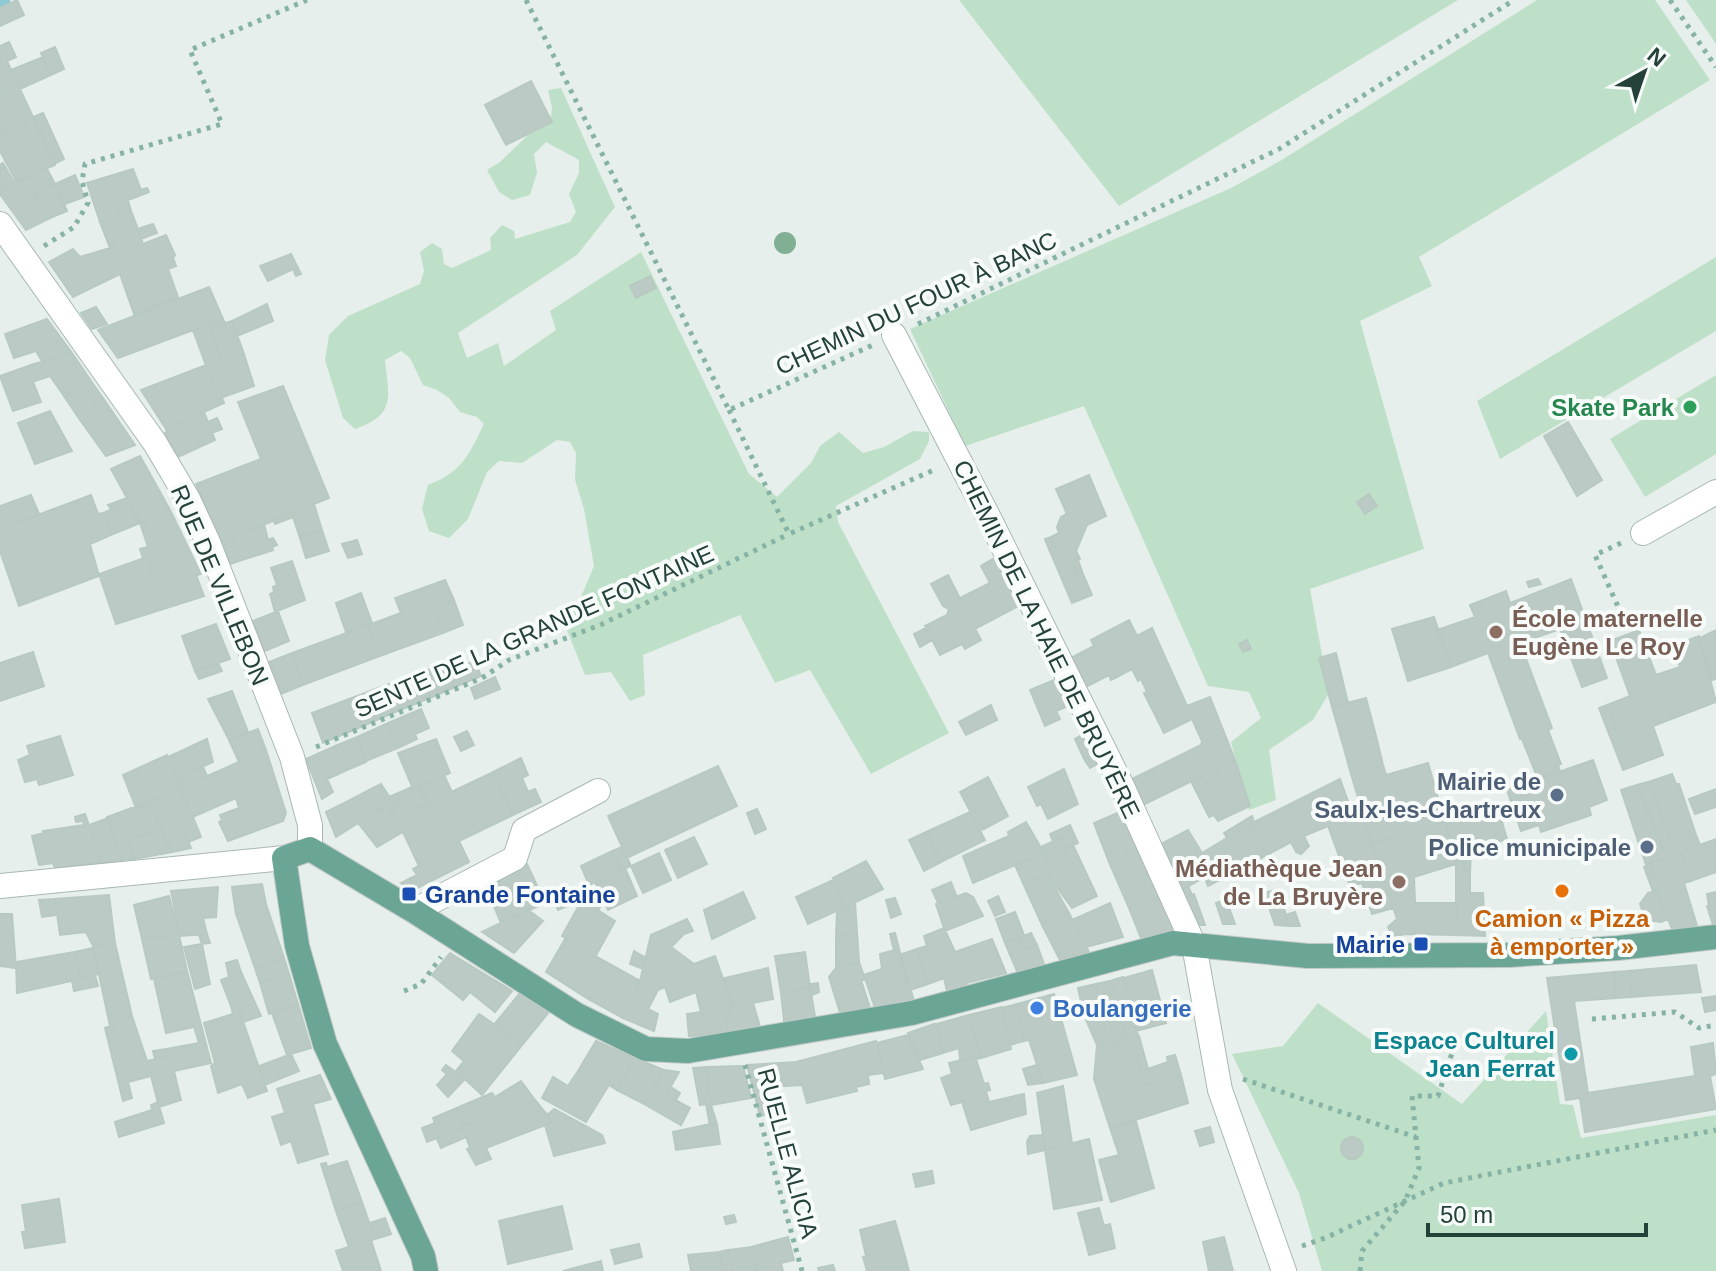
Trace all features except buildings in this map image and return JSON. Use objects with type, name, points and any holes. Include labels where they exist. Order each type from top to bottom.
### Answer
[{"type":"main road","points":[[426,1271],[423,1256],[325,1044],[297,946],[284,858],[310,849],[577,1015],[646,1049],[688,1051],[740,1044],[912,1013],[1173,943],[1308,956],[1509,955],[1618,948],[1716,937]]},
{"type":"street","name":"RUE DE VILLEBON","points":[[0,224],[155,443],[188,499],[292,757],[310,825],[310,849]]},
{"type":"street","name":"CHEMIN DE LA HAIE DE BRUYÈRE","points":[[894,335],[1122,786],[1194,945],[1218,1082],[1279,1256]]},
{"type":"street","points":[[1643,533],[1716,492]]},
{"type":"street","points":[[414,911],[515,858],[524,830],[598,791]]},
{"type":"street","points":[[0,886],[284,858]]},
{"type":"path","points":[[24,259],[74,227],[88,203],[82,181],[85,164],[222,124],[190,50],[307,0]]},
{"type":"path","points":[[526,0],[789,534]]},
{"type":"path","name":"CHEMIN DU FOUR À BANC","points":[[729,410],[894,335],[1279,149],[1514,0]]},
{"type":"path","points":[[1670,0],[1716,67]]},
{"type":"path","name":"SENTE DE LA GRANDE FONTAINE","points":[[292,757],[482,678],[509,660],[600,625],[789,534],[959,459]]},
{"type":"path","points":[[1624,620],[1595,555],[1643,533]]},
{"type":"path","points":[[404,991],[421,984],[434,966]]},
{"type":"path","points":[[1592,1019],[1675,1012],[1699,1028],[1716,1025]]},
{"type":"path","name":"RUELLE ALICIA","points":[[740,1044],[802,1271]]},
{"type":"path","points":[[1360,1271],[1362,1251],[1405,1201],[1419,1168],[1412,1096],[1438,1096],[1454,1047]]},
{"type":"path","points":[[1218,1082],[1245,1080],[1416,1137]]},
{"type":"path","points":[[1279,1256],[1444,1183],[1716,1130]]},
{"type":"green space","points":[[959,0],[1458,0],[1119,206]]},
{"type":"green space","points":[[1537,0],[1655,0],[1710,80],[1419,257],[1432,286],[1360,321],[1424,549],[1310,589],[1329,693],[1313,720],[1269,750],[1276,800],[1249,810],[1231,742],[1261,718],[1249,692],[1208,686],[1084,406],[965,446],[910,329],[1231,188],[1280,161]]},
{"type":"green space","points":[[1686,0],[1716,0],[1716,44]]},
{"type":"green space","points":[[561,88],[615,207],[577,255],[458,333],[467,358],[498,343],[504,366],[556,330],[550,311],[641,252],[749,474],[777,497],[811,463],[820,446],[839,432],[863,453],[884,447],[913,431],[929,432],[929,441],[920,459],[836,506],[838,522],[949,733],[871,774],[810,670],[775,683],[740,615],[643,655],[645,695],[630,701],[611,672],[585,675],[563,620],[581,597],[594,566],[584,509],[575,480],[576,453],[570,442],[557,440],[522,463],[499,461],[487,472],[468,519],[449,538],[429,531],[422,509],[428,485],[457,468],[484,424],[477,417],[460,412],[449,398],[437,390],[423,385],[410,358],[401,351],[385,360],[387,404],[378,418],[355,429],[343,418],[325,360],[329,335],[348,316],[420,284],[424,271],[420,252],[432,243],[442,249],[444,264],[452,268],[491,250],[490,238],[502,225],[514,231],[515,239],[570,222],[576,212],[569,194],[579,173],[579,160],[546,142],[534,154],[537,173],[530,195],[512,200],[499,192],[487,170],[528,135],[550,124],[552,108],[548,90]]},
{"type":"green space","points":[[1716,257],[1716,331],[1500,459],[1477,401]]},
{"type":"green space","name":"Skate Park","points":[[1716,375],[1716,454],[1645,497],[1610,439]]},
{"type":"green space","points":[[1318,1003],[1462,1104],[1546,1011],[1560,1104],[1573,1105],[1581,1138],[1716,1115],[1716,1271],[1322,1271],[1299,1193],[1232,1054],[1283,1046]]},
{"type":"waterway","points":[[0,3],[6,0]]},
{"type":"place","name":"Skate Park","points":[[1690,407]]},
{"type":"place","name":"École maternelle Eugène Le Roy","points":[[1496,632]]},
{"type":"place","name":"Mairie de Saulx-les-Chartreux","points":[[1557,795]]},
{"type":"place","name":"Police municipale","points":[[1647,847]]},
{"type":"place","name":"Médiathèque Jean de La Bruyère","points":[[1399,882]]},
{"type":"place","name":"Camion « Pizza à emporter »","points":[[1562,891]]},
{"type":"place","name":"Grande Fontaine","points":[[409,894]]},
{"type":"place","name":"Mairie","points":[[1421,944]]},
{"type":"place","name":"Boulangerie","points":[[1037,1008]]},
{"type":"place","name":"Espace Culturel Jean Ferrat","points":[[1571,1054]]}]
